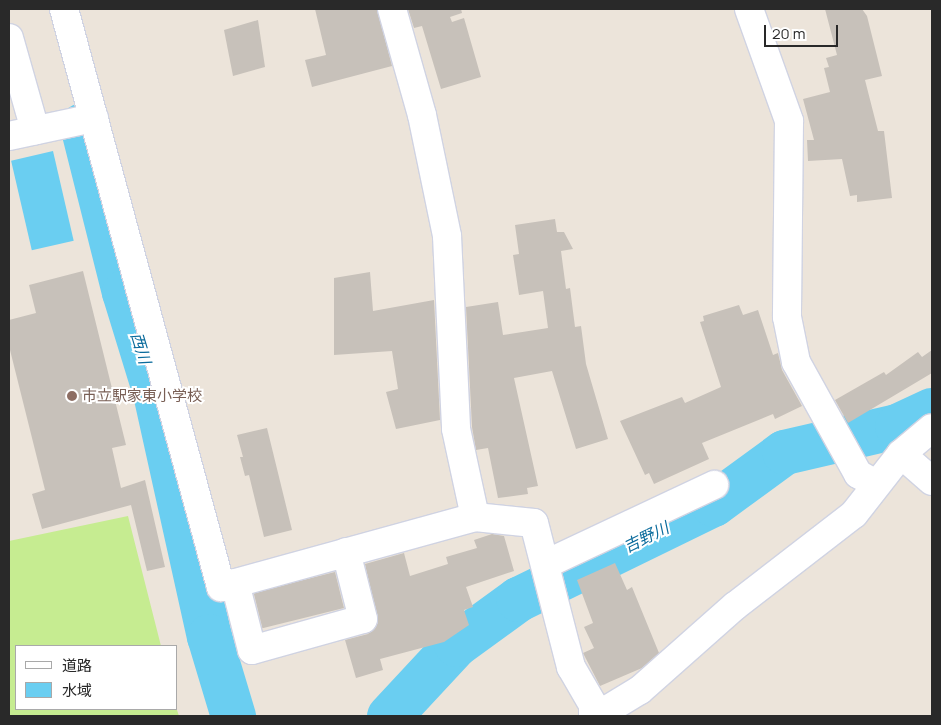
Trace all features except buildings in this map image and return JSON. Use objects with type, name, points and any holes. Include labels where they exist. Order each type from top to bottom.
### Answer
[{"type":"street","points":[[64,9],[221,586],[475,516],[534,523],[555,595],[571,667],[593,705],[595,716],[640,690],[735,606],[854,514],[901,454],[932,428]]},
{"type":"street","points":[[392,9],[422,115],[447,236],[456,429],[475,516]]},
{"type":"street","points":[[749,9],[790,121],[786,317],[796,362],[858,474],[876,484]]},
{"type":"street","points":[[9,38],[46,128]]},
{"type":"street","points":[[9,136],[94,118]]},
{"type":"street","points":[[901,454],[932,480]]},
{"type":"street","points":[[546,564],[714,485]]},
{"type":"street","points":[[235,583],[252,650],[363,619],[346,552]]},
{"type":"green space","points":[[128,516],[161,645],[15,645],[15,710],[177,710],[179,716],[9,716],[9,541]]},
{"type":"water","points":[[53,151],[74,241],[32,250],[11,161]]},
{"type":"waterway","name":"西川","points":[[82,125],[124,292],[155,393],[209,636],[233,716]]},
{"type":"waterway","name":"吉野川","points":[[389,716],[456,644],[518,599],[713,504],[784,452],[897,426],[932,410]]},
{"type":"place","name":"市立駅家東小学校","points":[[72,396]]}]
